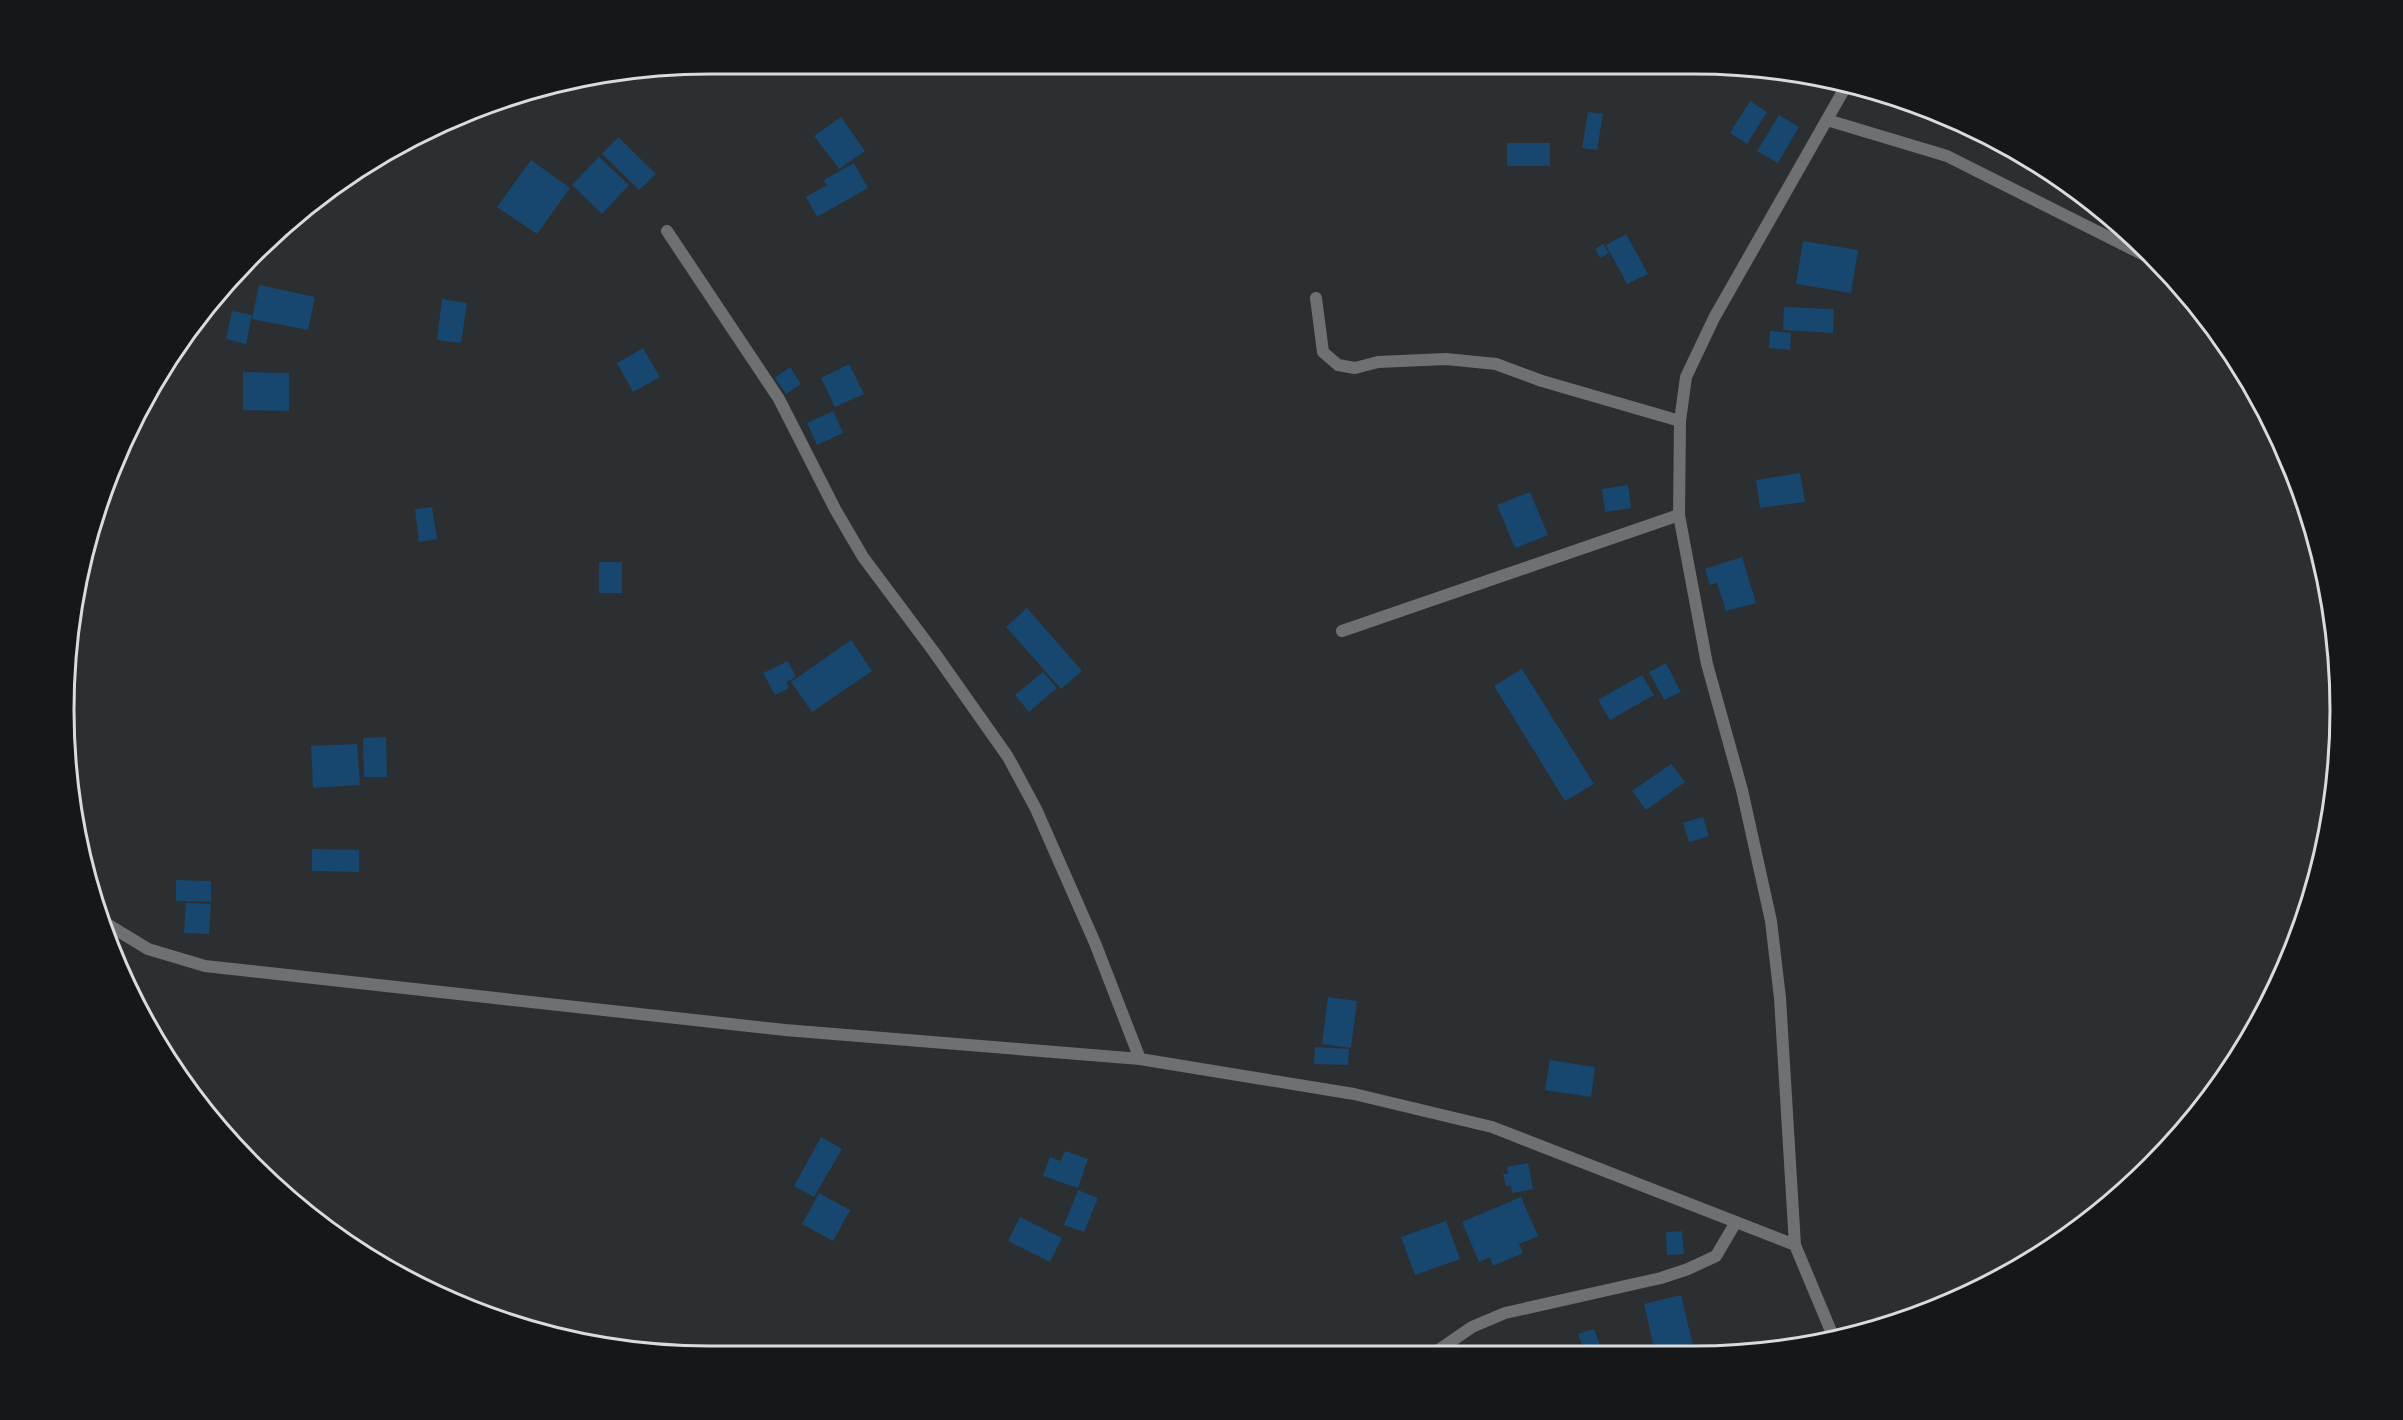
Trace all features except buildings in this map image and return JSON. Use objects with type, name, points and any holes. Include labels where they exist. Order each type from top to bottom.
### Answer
[{"type":"street","points":[[1831,1331],[1795,1245],[1780,998],[1771,921],[1742,790],[1707,664],[1679,515],[1680,421],[1686,377],[1714,318],[1843,92]]},
{"type":"street","points":[[1827,120],[1947,156],[2131,248]]},
{"type":"street","points":[[667,231],[779,399],[835,509],[863,557],[1008,757],[1036,809],[1095,943],[1140,1059]]},
{"type":"street","points":[[1316,298],[1323,352],[1338,365],[1355,368],[1378,363],[1446,359],[1496,364],[1542,381],[1680,421]]},
{"type":"street","points":[[1342,631],[1679,515]]},
{"type":"street","points":[[112,927],[148,949],[205,966],[785,1030],[1140,1059],[1354,1094],[1492,1127],[1795,1245]]},
{"type":"street","points":[[1444,1346],[1472,1327],[1505,1313],[1661,1278],[1688,1269],[1716,1256],[1736,1222]]}]
